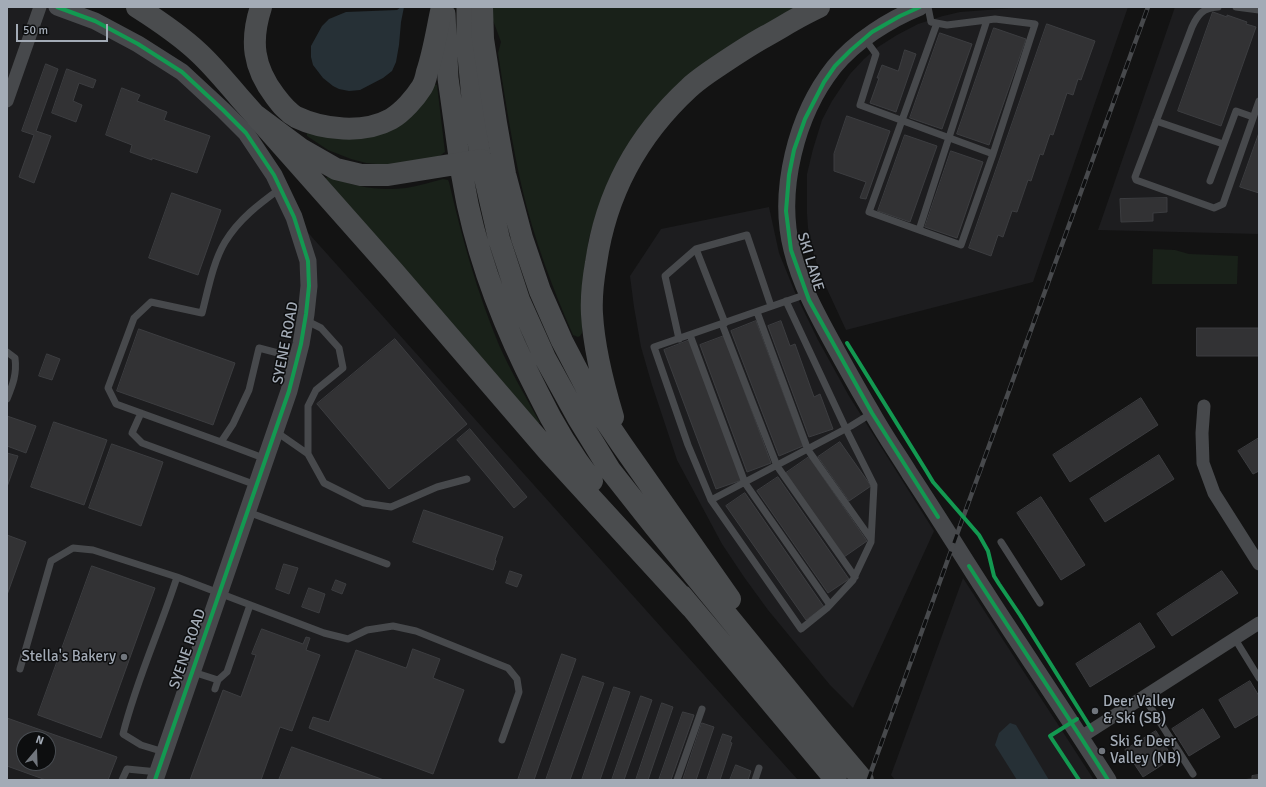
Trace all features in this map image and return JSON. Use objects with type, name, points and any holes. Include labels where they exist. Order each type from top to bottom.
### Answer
[{"type":"highway","points":[[137,7],[162,23],[196,50],[220,74],[394,272],[549,452],[691,607]]},
{"type":"highway","points":[[261,7],[257,25],[255,50],[257,64],[265,83],[284,107],[296,116],[325,127],[364,128],[391,119],[408,105],[423,85],[430,65],[442,7]]},
{"type":"highway","points":[[482,7],[483,39],[505,174],[522,238],[540,291],[562,341],[597,408],[824,734]]},
{"type":"highway","points":[[622,445],[605,392],[595,347],[592,313],[592,284],[597,254],[614,191],[627,164],[644,138],[664,112],[690,87],[724,61],[819,7]]},
{"type":"highway","points":[[254,114],[300,149],[336,169],[361,175],[388,176],[481,160],[499,239],[519,300],[545,358],[578,418],[610,470],[863,780]]},
{"type":"highway","points":[[460,164],[468,206],[498,305],[521,360],[553,423],[583,471],[691,607],[836,780]]},
{"type":"main road","points":[[445,7],[448,78],[460,164]]},
{"type":"main road","points":[[468,7],[467,45],[473,109],[481,160]]},
{"type":"street","points":[[7,100],[40,7]]},
{"type":"street","name":"SYENE ROAD","points":[[57,7],[95,21],[138,44],[182,72],[246,133],[281,188],[294,217],[308,261],[309,286],[305,320],[289,391],[156,776]]},
{"type":"street","name":"SKI LANE","points":[[922,7],[887,23],[872,32],[835,66],[824,82],[805,119],[790,164],[786,211],[791,250],[809,300],[872,413],[1006,624],[1108,780]]},
{"type":"street","points":[[1204,406],[1202,433],[1204,463],[1214,493],[1259,564]]},
{"type":"street","points":[[1081,737],[1259,623]]},
{"type":"lane","points":[[922,7],[931,22],[937,23],[947,25],[995,19],[1035,24],[993,154],[961,245],[869,212],[937,23]]},
{"type":"lane","points":[[1218,7],[1210,8],[1201,12],[1196,17],[1135,177],[1136,180],[1214,208],[1223,204],[1259,101]]},
{"type":"lane","points":[[1236,7],[1259,10]]},
{"type":"lane","points":[[918,230],[987,20]]},
{"type":"lane","points":[[865,38],[876,54],[860,105],[993,154]]},
{"type":"lane","points":[[1210,181],[1236,111],[1253,117]]},
{"type":"lane","points":[[1156,121],[1223,144]]},
{"type":"lane","points":[[266,459],[116,404],[108,388],[134,318],[151,302],[202,313],[213,271],[225,242],[242,220],[257,205],[281,188]]},
{"type":"lane","points":[[679,339],[666,276],[696,250],[746,235],[771,306]]},
{"type":"lane","points":[[696,250],[777,466],[855,577]]},
{"type":"lane","points":[[786,301],[846,429],[874,484],[871,542],[855,577],[830,605],[801,629],[711,500],[688,445],[654,347],[757,312],[771,306],[786,301],[807,294]]},
{"type":"lane","points":[[757,312],[808,450],[871,539]]},
{"type":"lane","points":[[305,320],[322,328],[339,348],[343,368],[316,390],[308,406],[308,454]]},
{"type":"lane","points":[[690,335],[745,483],[830,605]]},
{"type":"lane","points":[[222,442],[233,424],[249,390],[259,348],[297,358]]},
{"type":"lane","points":[[7,352],[15,358],[16,368],[14,383],[7,399]]},
{"type":"lane","points":[[141,413],[132,433],[142,444],[257,485]]},
{"type":"lane","points":[[711,500],[808,450],[872,413]]},
{"type":"lane","points":[[275,431],[308,454],[324,483],[364,503],[391,507],[437,487],[467,479]]},
{"type":"lane","points":[[248,512],[387,564]]},
{"type":"lane","points":[[1001,542],[1040,603]]},
{"type":"lane","points":[[20,669],[51,561],[73,548],[93,550],[177,577],[324,633],[348,638],[367,630],[393,626],[416,631],[508,668],[517,679],[519,692],[502,740]]},
{"type":"lane","points":[[164,752],[141,746],[123,734],[130,707],[166,612],[177,577]]},
{"type":"lane","points":[[215,689],[218,680],[227,672],[250,605]]},
{"type":"lane","points":[[1235,639],[1259,678]]},
{"type":"lane","points":[[193,672],[218,680]]},
{"type":"lane","points":[[1144,697],[1193,774]]},
{"type":"lane","points":[[677,780],[702,708]]},
{"type":"lane","points":[[755,780],[759,768]]},
{"type":"lane","points":[[122,780],[127,769],[156,776]]},
{"type":"shaded area","points":[[7,7],[57,7],[95,21],[223,110],[294,217],[798,780],[7,780]]},
{"type":"shaded area","points":[[404,7],[399,45],[396,62],[392,71],[383,78],[360,90],[349,91],[339,89],[323,78],[313,65],[311,46],[322,26],[329,19],[346,12],[397,10]]},
{"type":"shaded area","points":[[490,7],[802,7],[711,61],[595,218],[589,238],[583,278],[582,333],[578,337],[573,335],[558,299],[544,263],[527,207],[515,155],[498,53],[501,42],[490,12]]},
{"type":"shaded area","points":[[1027,7],[1128,7],[1033,282],[846,330],[821,276],[814,255],[808,228],[807,214],[807,174],[822,120],[832,101],[850,74],[864,59],[878,47],[918,24],[960,12]]},
{"type":"shaded area","points":[[1175,7],[1259,7],[1259,234],[1098,230]]},
{"type":"shaded area","points":[[434,84],[437,85],[445,152],[438,157],[398,166],[366,163],[328,150],[307,136],[306,129],[354,139]]},
{"type":"shaded area","points":[[329,176],[348,183],[386,189],[406,188],[443,179],[448,180],[471,265],[491,325],[508,365],[540,423],[538,423],[323,180]]},
{"type":"shaded area","points":[[769,207],[779,253],[797,297],[818,340],[849,396],[934,531],[853,708],[830,685],[768,610],[722,544],[677,460],[641,347],[634,307],[630,276],[661,229]]},
{"type":"shaded area","points":[[1153,249],[1175,250],[1189,254],[1238,256],[1237,284],[1152,284]]},
{"type":"shaded area","points":[[963,578],[1094,780],[895,780],[891,775]]},
{"type":"shaded area","points":[[1010,723],[1016,725],[1049,780],[1017,780],[995,745],[999,733]]},
{"type":"building","points":[[1213,12],[1227,17],[1227,15],[1256,27],[1221,126],[1178,111]]},
{"type":"building","points":[[1047,24],[1095,41],[1081,80],[1078,79],[1073,95],[1067,93],[1053,135],[1050,134],[1043,155],[1040,154],[1031,181],[1028,180],[1017,212],[1012,211],[1003,237],[998,235],[991,256],[969,248]]},
{"type":"building","points":[[994,28],[1026,39],[989,145],[957,134]]},
{"type":"building","points":[[940,33],[972,44],[942,129],[910,118]]},
{"type":"building","points":[[905,50],[916,54],[896,112],[870,103],[882,65],[898,71]]},
{"type":"building","points":[[46,64],[58,69],[36,131],[51,136],[34,183],[19,177],[34,135],[22,131]]},
{"type":"building","points":[[67,69],[96,80],[93,88],[79,83],[73,101],[82,105],[76,122],[52,113]]},
{"type":"building","points":[[122,88],[140,95],[137,101],[167,112],[164,120],[210,136],[197,173],[130,152],[132,145],[106,135]]},
{"type":"building","points":[[847,116],[890,131],[866,199],[860,198],[866,182],[834,171],[834,154]]},
{"type":"building","points":[[1259,133],[1259,193],[1240,187]]},
{"type":"building","points":[[905,135],[937,146],[910,222],[878,211]]},
{"type":"building","points":[[951,151],[983,162],[957,238],[925,227]]},
{"type":"building","points":[[172,193],[221,210],[198,275],[149,258]]},
{"type":"building","points":[[1167,198],[1167,212],[1153,213],[1153,221],[1121,222],[1120,199]]},
{"type":"building","points":[[756,321],[803,446],[779,456],[731,331]]},
{"type":"building","points":[[781,321],[790,346],[795,344],[814,397],[820,394],[833,429],[809,437],[768,326]]},
{"type":"building","points":[[1197,328],[1259,328],[1259,356],[1197,356]]},
{"type":"building","points":[[139,329],[235,363],[213,425],[117,391]]},
{"type":"building","points":[[724,336],[771,463],[747,472],[700,345]]},
{"type":"building","points":[[395,339],[467,424],[389,489],[317,404]]},
{"type":"building","points":[[690,340],[742,480],[716,489],[664,350]]},
{"type":"building","points":[[47,354],[60,359],[52,380],[39,376]]},
{"type":"building","points":[[1141,398],[1158,425],[1070,482],[1053,455]]},
{"type":"building","points":[[7,416],[36,426],[26,453],[7,446]]},
{"type":"building","points":[[54,422],[107,440],[84,505],[31,487]]},
{"type":"building","points":[[470,429],[527,497],[514,508],[457,440]]},
{"type":"building","points":[[1259,438],[1259,471],[1253,474],[1238,451]]},
{"type":"building","points":[[840,442],[871,486],[849,501],[818,457]]},
{"type":"building","points":[[112,444],[163,462],[141,526],[89,508]]},
{"type":"building","points":[[7,453],[18,456],[7,487]]},
{"type":"building","points":[[1159,455],[1174,479],[1105,522],[1090,499]]},
{"type":"building","points":[[809,457],[867,541],[844,557],[786,473]]},
{"type":"building","points":[[778,477],[849,579],[828,593],[757,491]]},
{"type":"building","points":[[745,493],[824,607],[806,620],[726,506]]},
{"type":"building","points":[[1041,497],[1085,565],[1061,580],[1017,513]]},
{"type":"building","points":[[424,510],[503,537],[493,570],[413,542]]},
{"type":"building","points":[[7,535],[26,542],[7,595]]},
{"type":"building","points":[[284,564],[298,568],[289,594],[276,589]]},
{"type":"building","points":[[92,566],[155,588],[101,738],[38,715]]},
{"type":"building","points":[[510,571],[522,575],[517,587],[506,583]]},
{"type":"building","points":[[1222,571],[1238,593],[1172,636],[1157,614]]},
{"type":"building","points":[[336,580],[346,584],[342,594],[332,590]]},
{"type":"building","points":[[309,588],[325,594],[319,613],[302,607]]},
{"type":"building","points":[[1140,623],[1155,647],[1090,687],[1076,664]]},
{"type":"building","points":[[262,629],[303,644],[306,637],[310,638],[306,650],[320,655],[292,731],[280,727],[261,780],[190,780],[223,690],[241,697],[256,655],[252,654]]},
{"type":"building","points":[[413,649],[440,659],[433,678],[464,690],[433,774],[309,728],[313,717],[329,722],[356,650],[406,668]]},
{"type":"building","points":[[562,654],[576,659],[534,780],[518,780]]},
{"type":"building","points":[[583,676],[604,683],[570,780],[546,780]]},
{"type":"building","points":[[1250,681],[1259,696],[1259,714],[1235,728],[1219,700]]},
{"type":"building","points":[[614,687],[630,692],[600,780],[582,780]]},
{"type":"building","points":[[641,696],[652,700],[624,780],[612,780]]},
{"type":"building","points":[[662,703],[673,707],[648,780],[636,780]]},
{"type":"building","points":[[1203,709],[1220,737],[1189,756],[1172,729]]},
{"type":"building","points":[[683,712],[694,715],[671,780],[659,780]]},
{"type":"building","points":[[7,718],[44,731],[16,731],[16,769],[7,766]]},
{"type":"building","points":[[702,723],[714,727],[696,780],[683,780]]},
{"type":"building","points":[[1156,731],[1173,758],[1143,777],[1125,750]]},
{"type":"building","points":[[723,734],[732,737],[730,742],[732,743],[720,780],[707,780]]},
{"type":"building","points":[[56,735],[117,757],[108,780],[46,780],[21,771],[56,771]]},
{"type":"building","points":[[292,747],[384,780],[279,780]]},
{"type":"building","points":[[736,765],[751,771],[748,780],[730,780]]},
{"type":"building","points":[[1259,775],[1259,780],[1240,780],[1252,779],[1252,776]]},
{"type":"railway","points":[[868,780],[1148,7]]},
{"type":"cycle path","points":[[57,7],[95,21],[138,44],[182,72],[246,133],[274,175],[294,217],[308,261],[309,286],[306,314],[301,344],[289,391],[155,780]]},
{"type":"cycle path","points":[[920,7],[900,16],[872,32],[835,66],[824,82],[805,119],[794,150],[789,175],[786,211],[791,250],[809,300],[872,413],[938,517]]},
{"type":"cycle path","points":[[847,343],[933,482],[979,535],[988,551],[994,576],[1092,730]]},
{"type":"cycle path","points":[[969,566],[1108,780]]},
{"type":"cycle path","points":[[1077,719],[1050,736],[1079,780]]},
{"type":"place","name":"Stella's Bakery","points":[[124,657]]},
{"type":"place","name":"Deer Valley & Ski (SB)","points":[[1095,711]]},
{"type":"place","name":"Ski & Deer Valley (NB)","points":[[1102,751]]}]
